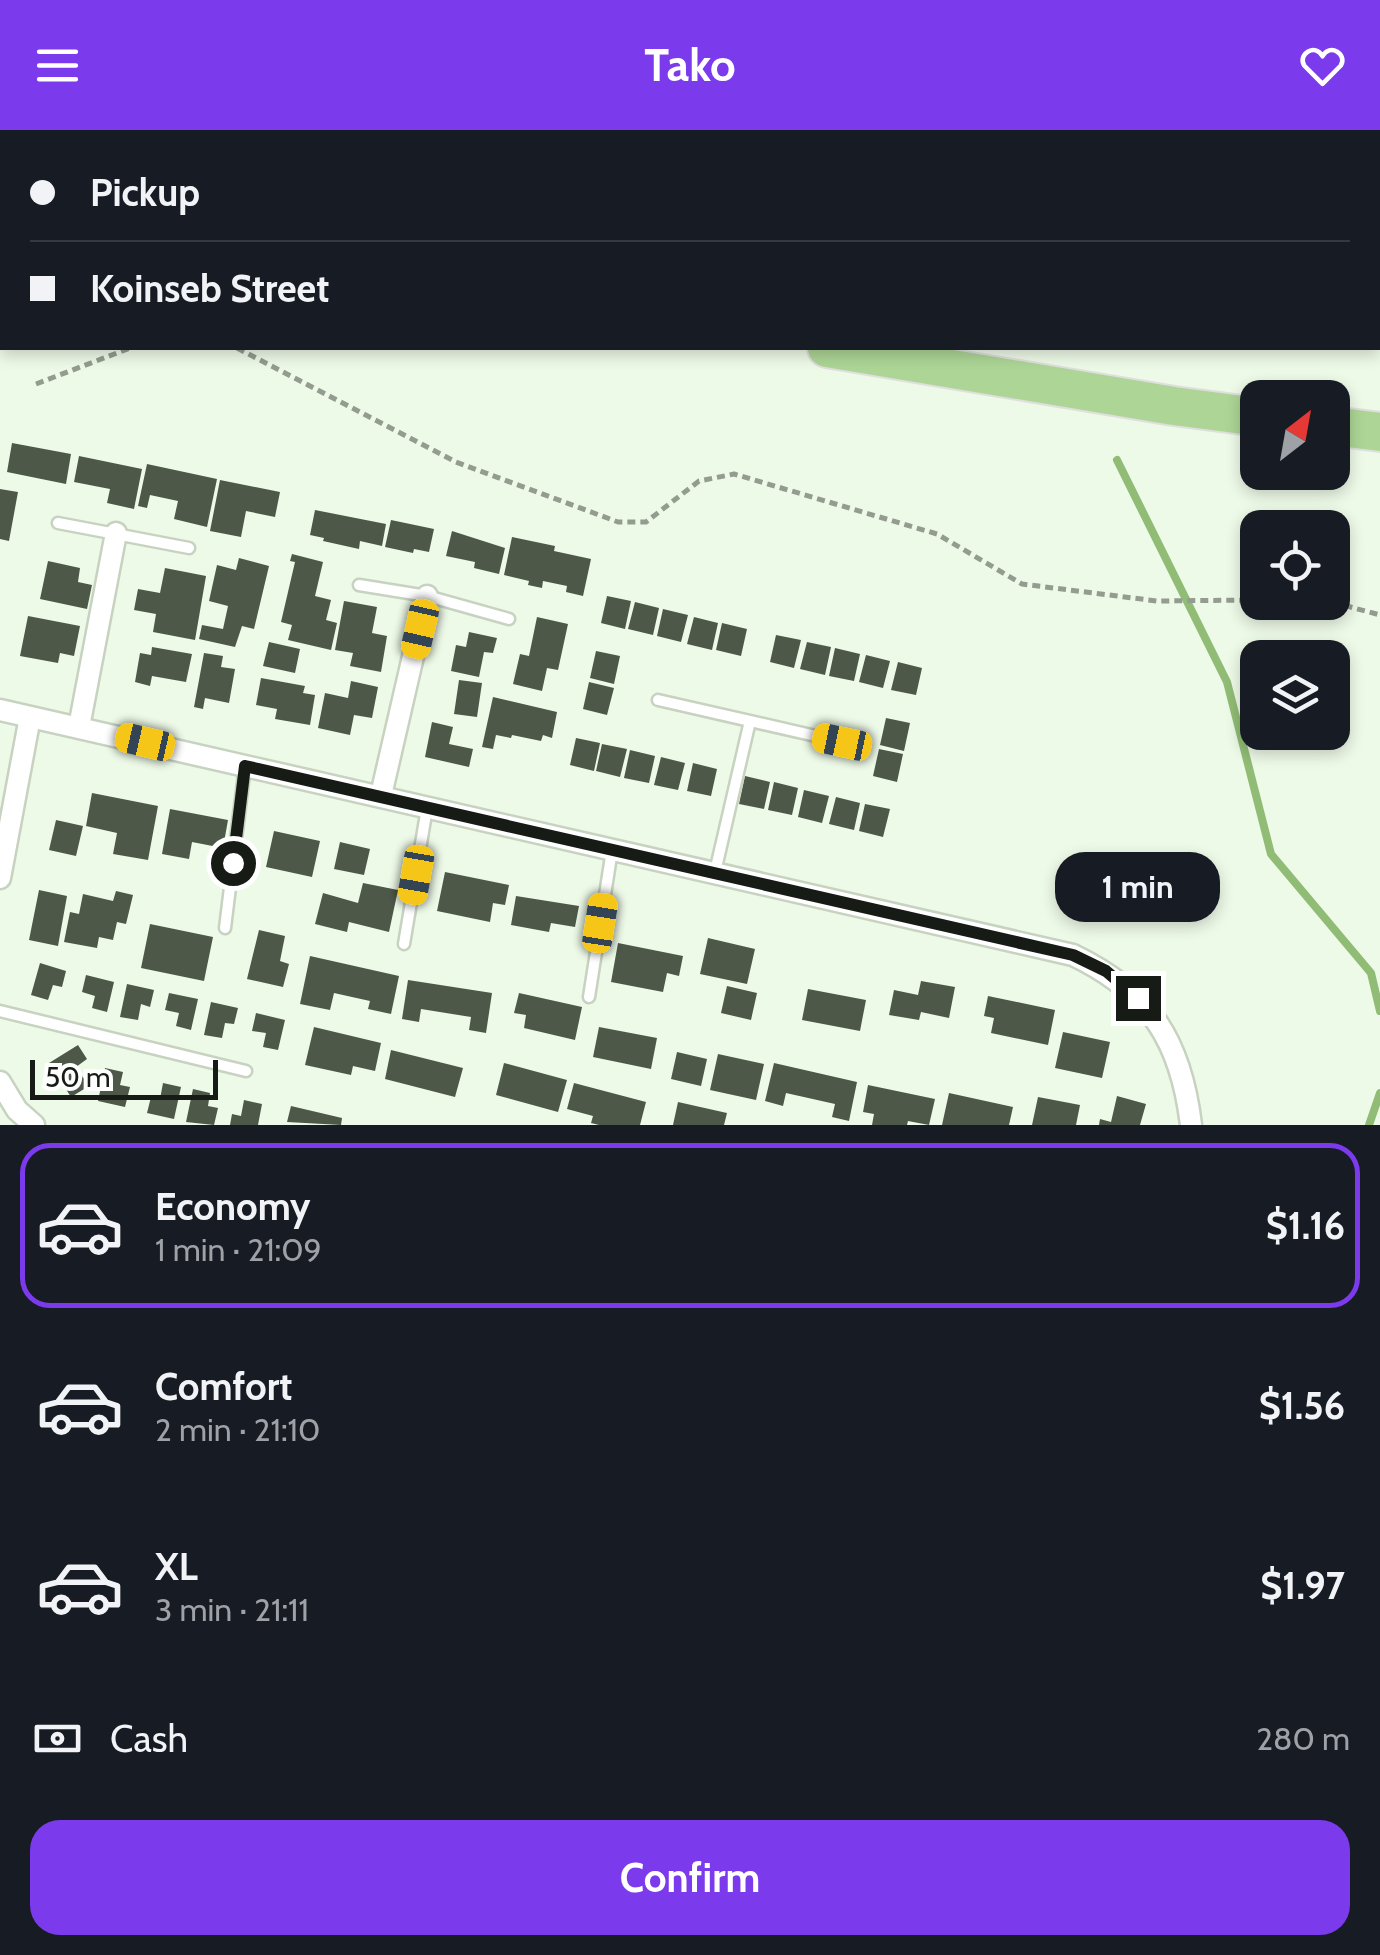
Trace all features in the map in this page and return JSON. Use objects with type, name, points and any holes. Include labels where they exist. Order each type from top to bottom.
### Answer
[{"type":"highway","points":[[838,350],[1240,415]]},
{"type":"highway","points":[[1350,428],[1380,432]]},
{"type":"street","points":[[78,727],[116,534]]},
{"type":"street","points":[[381,796],[427,596]]},
{"type":"street","points":[[0,710],[1073,955],[1106,971],[1138,998],[1161,1028],[1186,1082],[1191,1125]]},
{"type":"street","points":[[0,878],[30,717]]},
{"type":"street","points":[[0,1082],[17,1110],[34,1125]]},
{"type":"lane","points":[[58,523],[190,548]]},
{"type":"lane","points":[[359,586],[427,596],[508,619]]},
{"type":"lane","points":[[658,700],[842,742]]},
{"type":"lane","points":[[716,872],[750,721]]},
{"type":"lane","points":[[225,928],[245,766]]},
{"type":"lane","points":[[404,944],[427,807]]},
{"type":"lane","points":[[589,997],[612,850]]},
{"type":"lane","points":[[0,1011],[246,1071]]},
{"type":"path","points":[[36,384],[125,350]]},
{"type":"path","points":[[241,350],[456,462],[618,522],[646,522],[699,482],[734,474],[937,534],[1022,584],[1157,601],[1240,599]]},
{"type":"path","points":[[1350,606],[1380,614]]},
{"type":"building","points":[[12,443],[71,454],[66,484],[7,472]]},
{"type":"building","points":[[79,456],[142,469],[134,509],[107,503],[110,489],[74,482]]},
{"type":"building","points":[[147,464],[217,479],[207,527],[174,519],[178,501],[150,495],[147,508],[138,506]]},
{"type":"building","points":[[220,480],[280,492],[275,517],[246,511],[241,537],[210,531]]},
{"type":"building","points":[[0,489],[18,492],[9,541],[0,539]]},
{"type":"building","points":[[315,510],[386,524],[382,546],[360,541],[359,549],[310,535]]},
{"type":"building","points":[[391,520],[434,529],[429,552],[385,547]]},
{"type":"building","points":[[452,531],[505,548],[499,574],[474,568],[475,562],[446,556]]},
{"type":"building","points":[[512,537],[591,559],[583,596],[566,592],[567,586],[543,581],[542,588],[504,575]]},
{"type":"building","points":[[292,554],[323,562],[315,596],[331,600],[326,620],[337,623],[331,650],[288,640],[292,625],[281,622],[295,562],[290,561]]},
{"type":"building","points":[[239,558],[269,566],[254,629],[242,626],[235,647],[199,639],[202,625],[223,629],[228,606],[209,601],[217,565],[236,570]]},
{"type":"building","points":[[48,561],[80,568],[78,582],[92,585],[87,609],[40,599]]},
{"type":"building","points":[[165,568],[206,576],[195,640],[153,632],[156,614],[134,610],[138,589],[160,593]]},
{"type":"building","points":[[607,596],[631,601],[625,629],[601,623]]},
{"type":"building","points":[[344,601],[377,607],[372,633],[387,636],[381,672],[350,666],[353,653],[335,650]]},
{"type":"building","points":[[635,602],[659,608],[653,635],[628,629]]},
{"type":"building","points":[[663,609],[688,615],[681,642],[657,636]]},
{"type":"building","points":[[28,616],[80,626],[74,656],[60,653],[58,663],[20,656]]},
{"type":"building","points":[[537,617],[568,624],[558,670],[547,668],[542,691],[513,684],[520,654],[529,656]]},
{"type":"building","points":[[694,617],[718,623],[712,650],[687,644]]},
{"type":"building","points":[[722,623],[747,629],[741,656],[716,650]]},
{"type":"building","points":[[469,632],[497,638],[493,653],[484,652],[479,677],[451,671],[456,645],[466,647]]},
{"type":"building","points":[[776,635],[801,640],[794,668],[770,662]]},
{"type":"building","points":[[269,642],[300,649],[295,673],[263,666]]},
{"type":"building","points":[[807,642],[831,647],[825,675],[800,669]]},
{"type":"building","points":[[152,647],[192,654],[186,682],[152,676],[150,686],[135,682],[140,653],[151,655]]},
{"type":"building","points":[[835,648],[860,654],[854,681],[829,676]]},
{"type":"building","points":[[596,651],[620,656],[614,684],[590,678]]},
{"type":"building","points":[[204,653],[223,656],[221,667],[235,669],[229,703],[205,698],[203,709],[194,707]]},
{"type":"building","points":[[866,655],[890,661],[883,688],[859,682]]},
{"type":"building","points":[[898,662],[922,668],[916,695],[891,690]]},
{"type":"building","points":[[261,678],[305,686],[303,693],[315,695],[310,725],[275,719],[277,709],[256,705]]},
{"type":"building","points":[[459,680],[482,683],[477,717],[454,714]]},
{"type":"building","points":[[351,681],[378,687],[372,718],[354,715],[350,735],[318,728],[325,693],[348,698]]},
{"type":"building","points":[[589,682],[614,688],[607,715],[583,709]]},
{"type":"building","points":[[493,697],[557,712],[552,738],[543,735],[541,741],[496,735],[493,749],[482,747]]},
{"type":"building","points":[[886,718],[910,723],[904,751],[880,745]]},
{"type":"building","points":[[432,722],[453,727],[449,744],[473,749],[469,767],[425,757]]},
{"type":"building","points":[[576,738],[600,743],[594,771],[570,765]]},
{"type":"building","points":[[602,744],[627,749],[620,777],[596,771]]},
{"type":"building","points":[[879,749],[903,754],[897,782],[873,776]]},
{"type":"building","points":[[630,750],[655,756],[649,783],[624,778]]},
{"type":"building","points":[[661,757],[685,763],[678,790],[654,785]]},
{"type":"building","points":[[693,763],[717,769],[711,796],[687,791]]},
{"type":"building","points":[[745,776],[770,782],[764,809],[739,804]]},
{"type":"building","points":[[774,782],[798,788],[792,815],[768,810]]},
{"type":"building","points":[[804,790],[829,796],[822,823],[798,817]]},
{"type":"building","points":[[92,793],[158,806],[148,860],[113,854],[117,833],[86,826]]},
{"type":"building","points":[[836,797],[860,803],[854,830],[829,824]]},
{"type":"building","points":[[865,804],[890,809],[883,837],[859,831]]},
{"type":"building","points":[[170,809],[228,820],[223,848],[192,842],[189,859],[162,854]]},
{"type":"building","points":[[56,820],[83,826],[76,856],[49,850]]},
{"type":"building","points":[[274,831],[320,841],[312,877],[266,867]]},
{"type":"building","points":[[340,842],[370,849],[364,875],[334,869]]},
{"type":"building","points":[[445,872],[509,885],[505,905],[493,903],[490,922],[437,911]]},
{"type":"building","points":[[363,883],[398,890],[389,932],[349,922],[347,932],[315,924],[323,893],[358,903]]},
{"type":"building","points":[[39,890],[67,896],[58,946],[29,940]]},
{"type":"building","points":[[116,891],[133,895],[126,924],[117,922],[113,940],[99,937],[97,948],[64,942],[70,912],[79,914],[83,894],[113,901]]},
{"type":"building","points":[[516,896],[579,906],[575,927],[551,923],[549,932],[511,925]]},
{"type":"building","points":[[150,924],[213,937],[204,981],[141,968]]},
{"type":"building","points":[[259,930],[285,936],[280,961],[289,964],[283,987],[247,979]]},
{"type":"building","points":[[708,938],[755,949],[747,984],[700,974]]},
{"type":"building","points":[[618,943],[683,956],[679,976],[667,973],[663,992],[611,982]]},
{"type":"building","points":[[310,956],[399,976],[391,1014],[368,1009],[370,1001],[334,993],[330,1010],[300,1004]]},
{"type":"building","points":[[40,963],[66,971],[62,987],[53,985],[48,1000],[31,995]]},
{"type":"building","points":[[86,975],[114,982],[107,1012],[92,1008],[95,996],[82,992]]},
{"type":"building","points":[[408,980],[492,993],[486,1033],[469,1030],[471,1017],[421,1009],[419,1022],[402,1019]]},
{"type":"building","points":[[921,981],[955,987],[949,1018],[921,1012],[919,1020],[889,1015],[894,990],[918,995]]},
{"type":"building","points":[[127,984],[154,990],[150,1007],[141,1004],[138,1020],[120,1017]]},
{"type":"building","points":[[727,986],[757,993],[751,1020],[721,1013]]},
{"type":"building","points":[[808,989],[866,1000],[860,1031],[802,1020]]},
{"type":"building","points":[[169,993],[198,999],[191,1030],[176,1026],[179,1013],[165,1010]]},
{"type":"building","points":[[519,993],[582,1007],[575,1040],[524,1028],[526,1015],[514,1013]]},
{"type":"building","points":[[988,996],[1055,1010],[1048,1045],[991,1033],[994,1018],[984,1016]]},
{"type":"building","points":[[211,1002],[238,1008],[234,1024],[225,1023],[222,1038],[204,1035]]},
{"type":"building","points":[[256,1013],[285,1020],[278,1050],[263,1047],[266,1033],[252,1031]]},
{"type":"building","points":[[314,1027],[381,1043],[375,1071],[353,1066],[351,1075],[305,1065]]},
{"type":"building","points":[[599,1027],[657,1038],[651,1069],[593,1057]]},
{"type":"building","points":[[1063,1032],[1110,1042],[1102,1078],[1055,1068]]},
{"type":"building","points":[[78,1045],[87,1059],[76,1067],[89,1086],[71,1097],[49,1063]]},
{"type":"building","points":[[391,1050],[463,1068],[455,1097],[385,1079]]},
{"type":"building","points":[[677,1052],[707,1059],[701,1086],[671,1079]]},
{"type":"building","points":[[718,1054],[764,1064],[756,1100],[710,1090]]},
{"type":"building","points":[[504,1063],[567,1080],[558,1112],[496,1095]]},
{"type":"building","points":[[774,1063],[857,1082],[849,1121],[832,1117],[835,1104],[786,1093],[783,1106],[765,1101]]},
{"type":"building","points":[[105,1068],[123,1072],[120,1085],[130,1087],[125,1107],[98,1101]]},
{"type":"building","points":[[163,1083],[181,1087],[174,1119],[147,1113],[151,1097],[160,1099]]},
{"type":"building","points":[[574,1083],[646,1102],[640,1125],[599,1125],[591,1123],[593,1116],[567,1109]]},
{"type":"building","points":[[868,1085],[935,1099],[929,1125],[908,1121],[907,1125],[872,1125],[874,1114],[863,1112]]},
{"type":"building","points":[[193,1089],[210,1093],[208,1106],[218,1108],[214,1125],[186,1122]]},
{"type":"building","points":[[949,1093],[1013,1107],[1009,1125],[942,1125]]},
{"type":"building","points":[[1117,1096],[1146,1104],[1140,1125],[1099,1125],[1100,1119],[1111,1122]]},
{"type":"building","points":[[1038,1097],[1080,1105],[1076,1125],[1032,1125]]},
{"type":"building","points":[[244,1100],[262,1104],[258,1125],[230,1125],[232,1114],[241,1116]]},
{"type":"building","points":[[678,1102],[727,1113],[724,1125],[673,1125]]},
{"type":"building","points":[[291,1106],[342,1118],[341,1125],[287,1122]]},
{"type":"waterway","points":[[1117,460],[1227,682],[1271,854],[1371,973],[1380,1011]]},
{"type":"waterway","points":[[1369,1125],[1380,1093]]},
{"type":"route","points":[[233,863],[245,766],[1073,955],[1106,971],[1138,998]]}]
